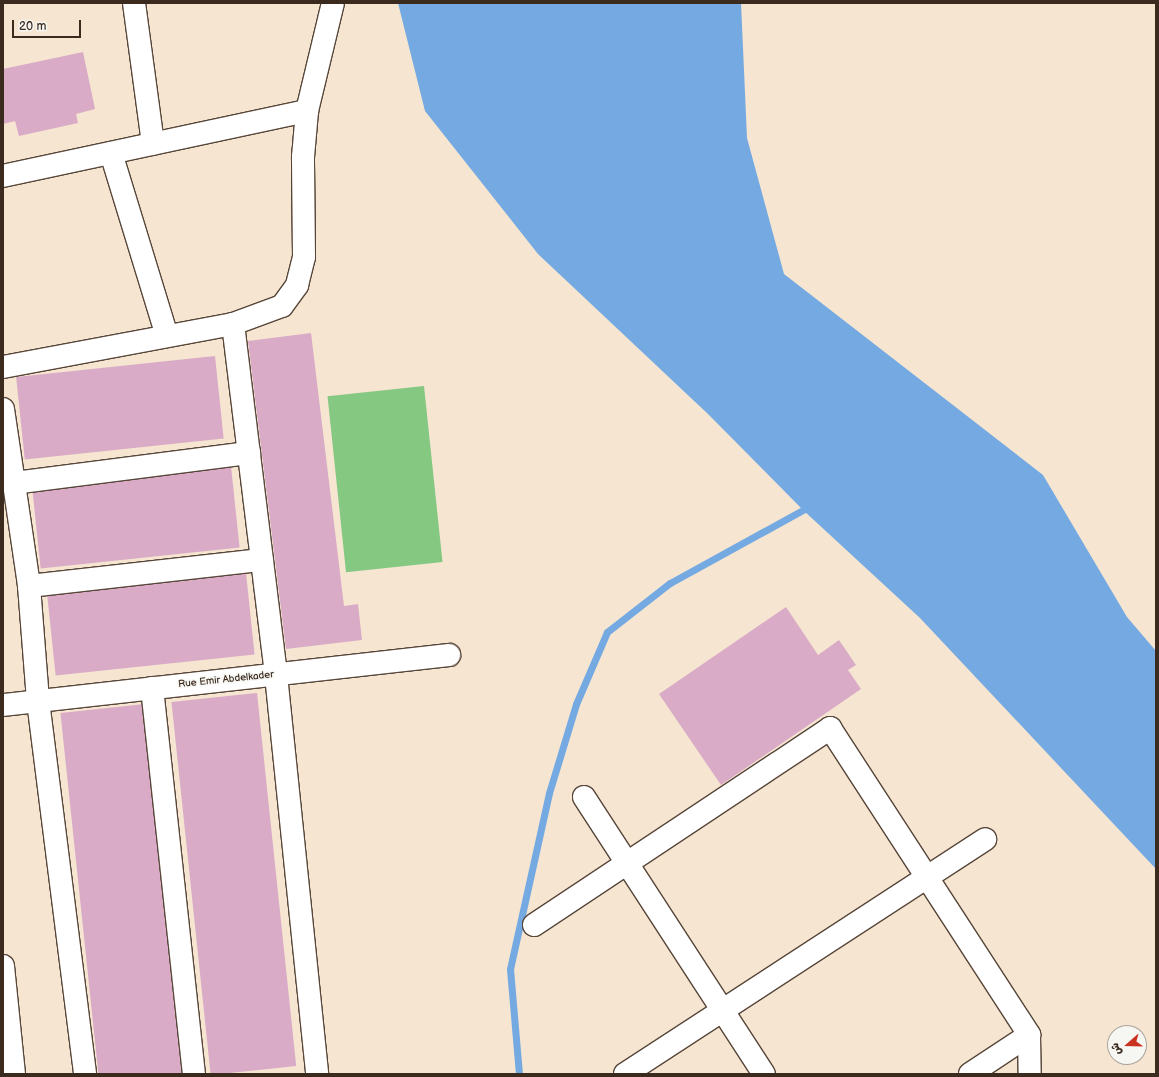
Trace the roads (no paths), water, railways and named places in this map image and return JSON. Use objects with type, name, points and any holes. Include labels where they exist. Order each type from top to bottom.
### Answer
[{"type":"street","points":[[134,3],[153,144]]},
{"type":"street","points":[[3,367],[233,324],[282,306],[297,285],[304,257],[303,158],[306,111],[333,3]]},
{"type":"street","points":[[3,176],[306,111]]},
{"type":"street","points":[[111,153],[167,336]]},
{"type":"street","points":[[233,324],[276,675],[317,1074]]},
{"type":"street","points":[[3,408],[5,432],[29,586],[38,701],[85,1074]]},
{"type":"street","points":[[14,483],[249,452]]},
{"type":"street","points":[[29,586],[262,560]]},
{"type":"street","name":"Rue Emir Abdelkader","points":[[3,705],[449,655]]},
{"type":"street","points":[[152,688],[194,1074]]},
{"type":"street","points":[[534,925],[830,728],[1030,1035],[1030,1074]]},
{"type":"street","points":[[584,797],[764,1074]]},
{"type":"street","points":[[625,1074],[986,839]]},
{"type":"street","points":[[3,966],[14,1074]]},
{"type":"street","points":[[970,1074],[1030,1035]]},
{"type":"water","points":[[398,3],[741,3],[747,138],[784,274],[1043,475],[1127,617],[1156,651],[1156,869],[920,618],[803,510],[708,414],[538,254],[425,111]]},
{"type":"waterway","points":[[519,1074],[510,969],[549,793],[576,704],[607,632],[670,583],[803,510]]}]
